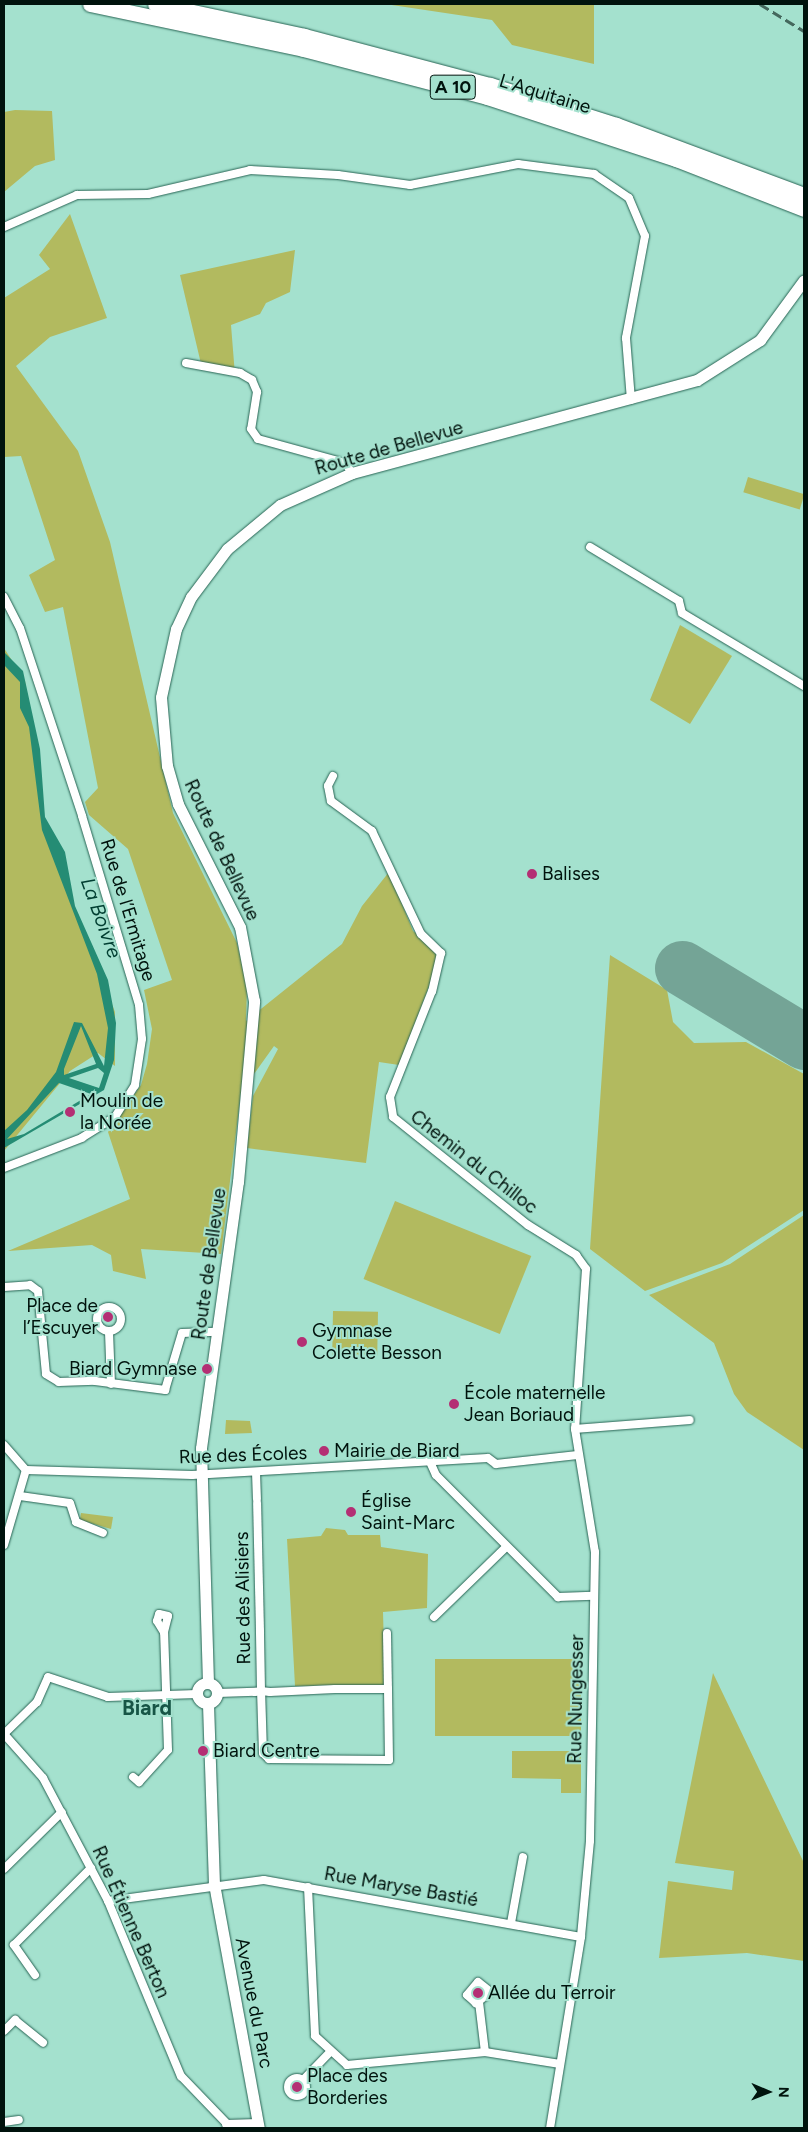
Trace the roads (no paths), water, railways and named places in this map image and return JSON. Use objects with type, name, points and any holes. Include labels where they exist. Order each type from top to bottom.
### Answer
[{"type":"highway","name":"L'Aquitaine","points":[[90,4],[294,47],[469,92],[632,144],[804,209]]},
{"type":"highway","name":"L'Aquitaine","points":[[155,4],[332,43],[490,85],[652,137],[804,195]]},
{"type":"street","points":[[4,227],[77,195],[148,194],[250,170],[338,174],[410,185],[518,164],[594,174],[629,198],[644,236],[626,338],[631,400]]},
{"type":"street","name":"Route de Bellevue","points":[[208,1682],[200,1474],[252,1058],[254,1001],[240,927],[178,804],[166,766],[161,730],[166,662],[191,597],[232,544],[280,505],[352,473],[685,385],[738,357],[778,321],[804,280]]},
{"type":"street","points":[[186,363],[240,373],[252,380],[257,392],[251,429],[258,439],[344,463],[352,473]]},
{"type":"street","points":[[590,547],[679,601],[682,613],[804,686]]},
{"type":"street","name":"Rue de l’Ermitage","points":[[4,597],[20,628],[87,832],[140,1005],[142,1039],[135,1085],[115,1117],[82,1138],[4,1168]]},
{"type":"street","name":"Chemin du Chilloc","points":[[333,776],[328,786],[331,801],[372,830],[421,934],[441,953],[435,982],[390,1097],[393,1117],[528,1225],[576,1256],[586,1269]]},
{"type":"street","name":"Rue Nungesser","points":[[550,2128],[581,1937],[590,1841],[595,1552],[578,1455],[576,1429],[586,1269]]},
{"type":"street","points":[[4,1287],[30,1285],[38,1291],[46,1374],[51,1380],[165,1390],[182,1333],[192,1330],[217,1332]]},
{"type":"street","points":[[109,1332],[111,1384]]},
{"type":"street","points":[[576,1429],[690,1420]]},
{"type":"street","points":[[4,1445],[26,1470],[20,1496],[4,1544]]},
{"type":"street","name":"Rue des Écoles","points":[[26,1470],[200,1474],[431,1464],[488,1458],[496,1464],[578,1455]]},
{"type":"street","points":[[431,1464],[436,1476],[558,1597],[593,1596]]},
{"type":"street","name":"Rue des Alisiers","points":[[256,1472],[263,1753],[269,1759],[389,1760],[388,1689]]},
{"type":"street","points":[[20,1496],[70,1503],[76,1522],[103,1533]]},
{"type":"street","points":[[434,1617],[506,1547]]},
{"type":"street","points":[[133,1777],[139,1782],[168,1750],[164,1632]]},
{"type":"street","points":[[4,1734],[37,1702],[48,1677],[108,1698],[197,1694],[208,1704],[218,1693],[388,1689],[387,1633]]},
{"type":"street","points":[[197,1694],[208,1682],[218,1693]]},
{"type":"street","name":"Avenue du Parc","points":[[208,1704],[214,1884],[259,2125]]},
{"type":"street","name":"Rue Étienne Berton","points":[[4,1734],[43,1778],[91,1868],[108,1901],[174,2064],[195,2096],[228,2126],[259,2125]]},
{"type":"street","points":[[4,1869],[62,1812]]},
{"type":"street","points":[[511,1923],[523,1857]]},
{"type":"street","points":[[35,1975],[14,1945],[91,1868]]},
{"type":"street","name":"Rue Maryse Bastié","points":[[108,1901],[214,1884],[264,1880],[581,1937]]},
{"type":"street","points":[[308,1887],[315,2036],[347,2066],[485,2052],[560,2064]]},
{"type":"street","points":[[479,2002],[485,2052]]},
{"type":"street","points":[[4,2031],[15,2020],[43,2043]]},
{"type":"street","points":[[303,2080],[331,2051]]},
{"type":"street","points":[[4,2122],[19,2120]]},
{"type":"railway","points":[[760,4],[804,31]]},
{"type":"place","name":"Balises","points":[[532,874]]},
{"type":"place","name":"Moulin de la Norée","points":[[70,1112]]},
{"type":"place","name":"Place de l’Escuyer","points":[[108,1317]]},
{"type":"place","name":"Gymnase Colette Besson","points":[[302,1342]]},
{"type":"place","name":"Biard Gymnase","points":[[207,1369]]},
{"type":"place","name":"École maternelle Jean Boriaud","points":[[454,1404]]},
{"type":"place","name":"Mairie de Biard","points":[[324,1451]]},
{"type":"place","name":"Église Saint-Marc","points":[[351,1512]]},
{"type":"place","name":"Biard Centre","points":[[203,1751]]},
{"type":"place","name":"Allée du Terroir","points":[[478,1993]]},
{"type":"place","name":"Place des Borderies","points":[[297,2087]]},
{"type":"district","name":"Biard","points":[[147,1708]]},
{"type":"water label","name":"La Boivre","points":[[101,918]]}]
